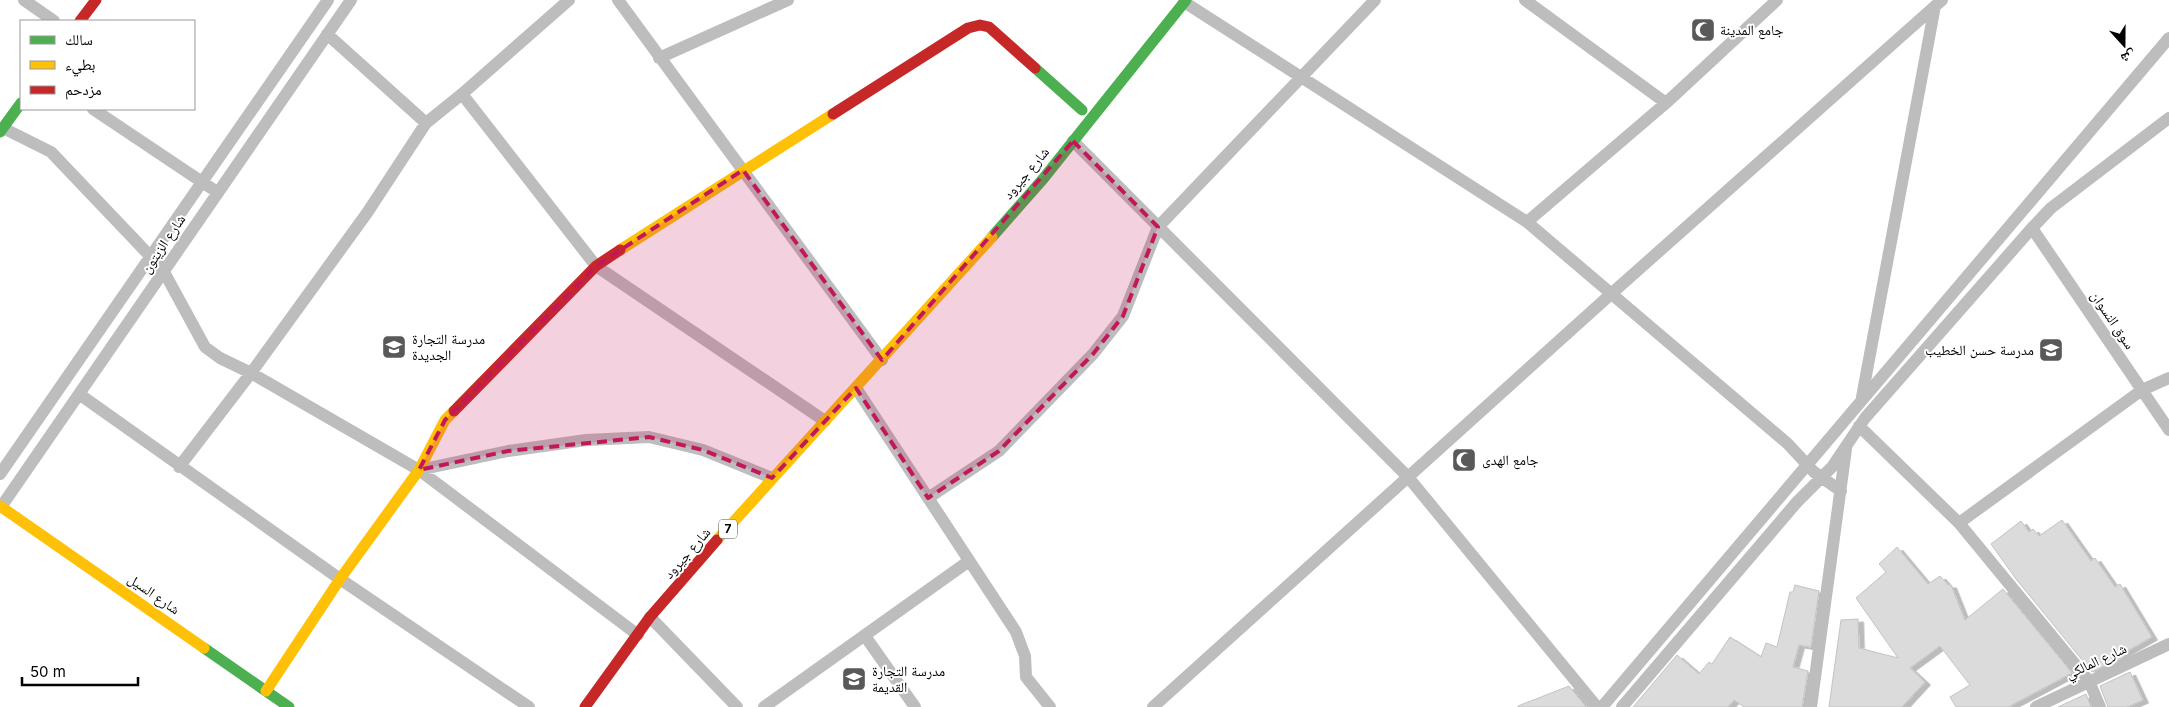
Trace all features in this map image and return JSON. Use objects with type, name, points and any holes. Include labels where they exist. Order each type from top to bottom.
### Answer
[{"type":"street","points":[[24,0],[53,20]]},
{"type":"street","points":[[81,20],[96,0]]},
{"type":"street","name":"شارع الزيتون","points":[[0,474],[328,0]]},
{"type":"street","name":"شارع الزيتون","points":[[1,506],[351,0]]},
{"type":"street","points":[[179,467],[251,373],[367,213],[426,123],[569,0]]},
{"type":"street","points":[[618,0],[882,360]]},
{"type":"street","points":[[659,58],[788,0]]},
{"type":"street","points":[[928,498],[998,451],[1093,354],[1123,316],[1158,227],[1375,0]]},
{"type":"street","points":[[1525,0],[1666,103]]},
{"type":"street","points":[[1527,222],[1666,103],[1777,0]]},
{"type":"street","points":[[1185,1],[1527,222],[1788,444],[1822,478],[1841,491]]},
{"type":"street","name":"شارع جيرود","points":[[585,707],[650,617],[772,478],[882,360],[1043,179],[1185,1]]},
{"type":"street","points":[[1153,707],[1937,2]]},
{"type":"street","points":[[1862,399],[1937,2]]},
{"type":"street","points":[[266,691],[340,579],[419,470],[445,420],[596,266],[743,170],[968,28],[980,25],[989,27],[1082,110]]},
{"type":"street","points":[[327,34],[426,123]]},
{"type":"street","points":[[1602,707],[2169,38]]},
{"type":"street","points":[[462,94],[596,266],[826,420]]},
{"type":"street","points":[[20,104],[2,130],[51,152],[150,256],[163,270],[205,347],[220,358],[251,373],[419,470],[638,634]]},
{"type":"street","points":[[94,110],[217,192]]},
{"type":"street","points":[[1622,707],[1797,502],[1822,478],[1859,426],[2032,228],[2051,208],[2169,118]]},
{"type":"street","points":[[1073,141],[1408,477],[1597,707]]},
{"type":"street","name":"شارع جيرود","points":[[882,360],[1028,178]]},
{"type":"street","name":"سوق النسوان","points":[[2032,228],[2169,430]]},
{"type":"street","points":[[1959,523],[2142,390],[2169,378]]},
{"type":"street","points":[[856,388],[1016,632],[1025,656],[1026,677],[1050,707]]},
{"type":"street","points":[[79,394],[179,467],[340,579],[530,707]]},
{"type":"street","points":[[1859,426],[1959,523],[2089,681],[2100,707]]},
{"type":"street","points":[[1811,707],[1846,446],[1841,439],[1832,434]]},
{"type":"street","points":[[419,470],[508,451],[586,440],[649,437],[703,450],[772,478]]},
{"type":"street","name":"شارع السيل","points":[[1,506],[289,707]]},
{"type":"street","points":[[764,707],[970,561]]},
{"type":"street","points":[[650,617],[737,707]]},
{"type":"street","points":[[865,636],[914,707]]},
{"type":"street","name":"شارع المالكي","points":[[2036,707],[2169,644]]},
{"type":"highlighted area","points":[[1073,141],[1158,227],[1123,316],[1093,354],[999,451],[928,498],[856,388],[772,478],[703,450],[649,437],[508,451],[419,470],[445,420],[596,266],[743,170],[882,360]]},
{"type":"building","points":[[2062,520],[2091,561],[2095,558],[2115,587],[2120,584],[2152,637],[2122,654],[2123,657],[2092,672],[2016,579],[1991,544],[2021,521],[2029,532],[2033,529],[2039,536]]},
{"type":"building","points":[[1897,547],[1928,584],[1940,576],[1948,585],[1951,585],[1965,620],[2003,589],[2072,673],[2008,707],[1956,707],[1950,697],[1970,685],[1940,646],[1910,668],[1925,682],[1902,707],[1829,707],[1841,620],[1858,619],[1859,648],[1898,658],[1856,598],[1886,572],[1879,564]]},
{"type":"building","points":[[1795,585],[1819,591],[1811,647],[1799,645],[1793,667],[1808,671],[1802,707],[1744,707],[1734,700],[1728,707],[1633,707],[1677,655],[1699,674],[1709,662],[1712,664],[1730,637],[1761,657],[1766,643],[1777,647],[1790,592],[1793,592]]},
{"type":"building","points":[[2130,672],[2143,700],[2127,707],[2108,707],[2100,686]]},
{"type":"building","points":[[1569,686],[1586,707],[1518,707],[1518,706]]},
{"type":"building","points":[[2086,694],[2091,707],[2058,707]]},
{"type":"traffic: fast","points":[[992,237],[1043,179],[1186,0]]},
{"type":"traffic: fast","points":[[1035,68],[1082,110]]},
{"type":"traffic: fast","points":[[0,132],[20,104]]},
{"type":"traffic: fast","points":[[204,648],[289,707]]},
{"type":"traffic: slow","points":[[620,250],[833,114]]},
{"type":"traffic: slow","points":[[717,540],[992,237]]},
{"type":"traffic: slow","points":[[266,691],[340,579],[419,470],[445,420],[454,411]]},
{"type":"traffic: slow","points":[[0,506],[204,648]]},
{"type":"traffic: jam","points":[[81,20],[96,0]]},
{"type":"traffic: jam","points":[[833,114],[968,28],[980,25],[989,27],[1035,68]]},
{"type":"traffic: jam","points":[[454,411],[596,266],[620,250]]},
{"type":"traffic: jam","points":[[585,707],[650,617],[717,540]]},
{"type":"place","name":"جامع المدينة","points":[[1703,30]]},
{"type":"place","name":"مدرسة التجارة الجديدة","points":[[394,347]]},
{"type":"place","name":"مدرسة حسن الخطيب","points":[[2051,350]]},
{"type":"place","name":"جامع الهدى","points":[[1464,460]]},
{"type":"place","name":"مدرسة التجارة القديمة","points":[[854,679]]}]
